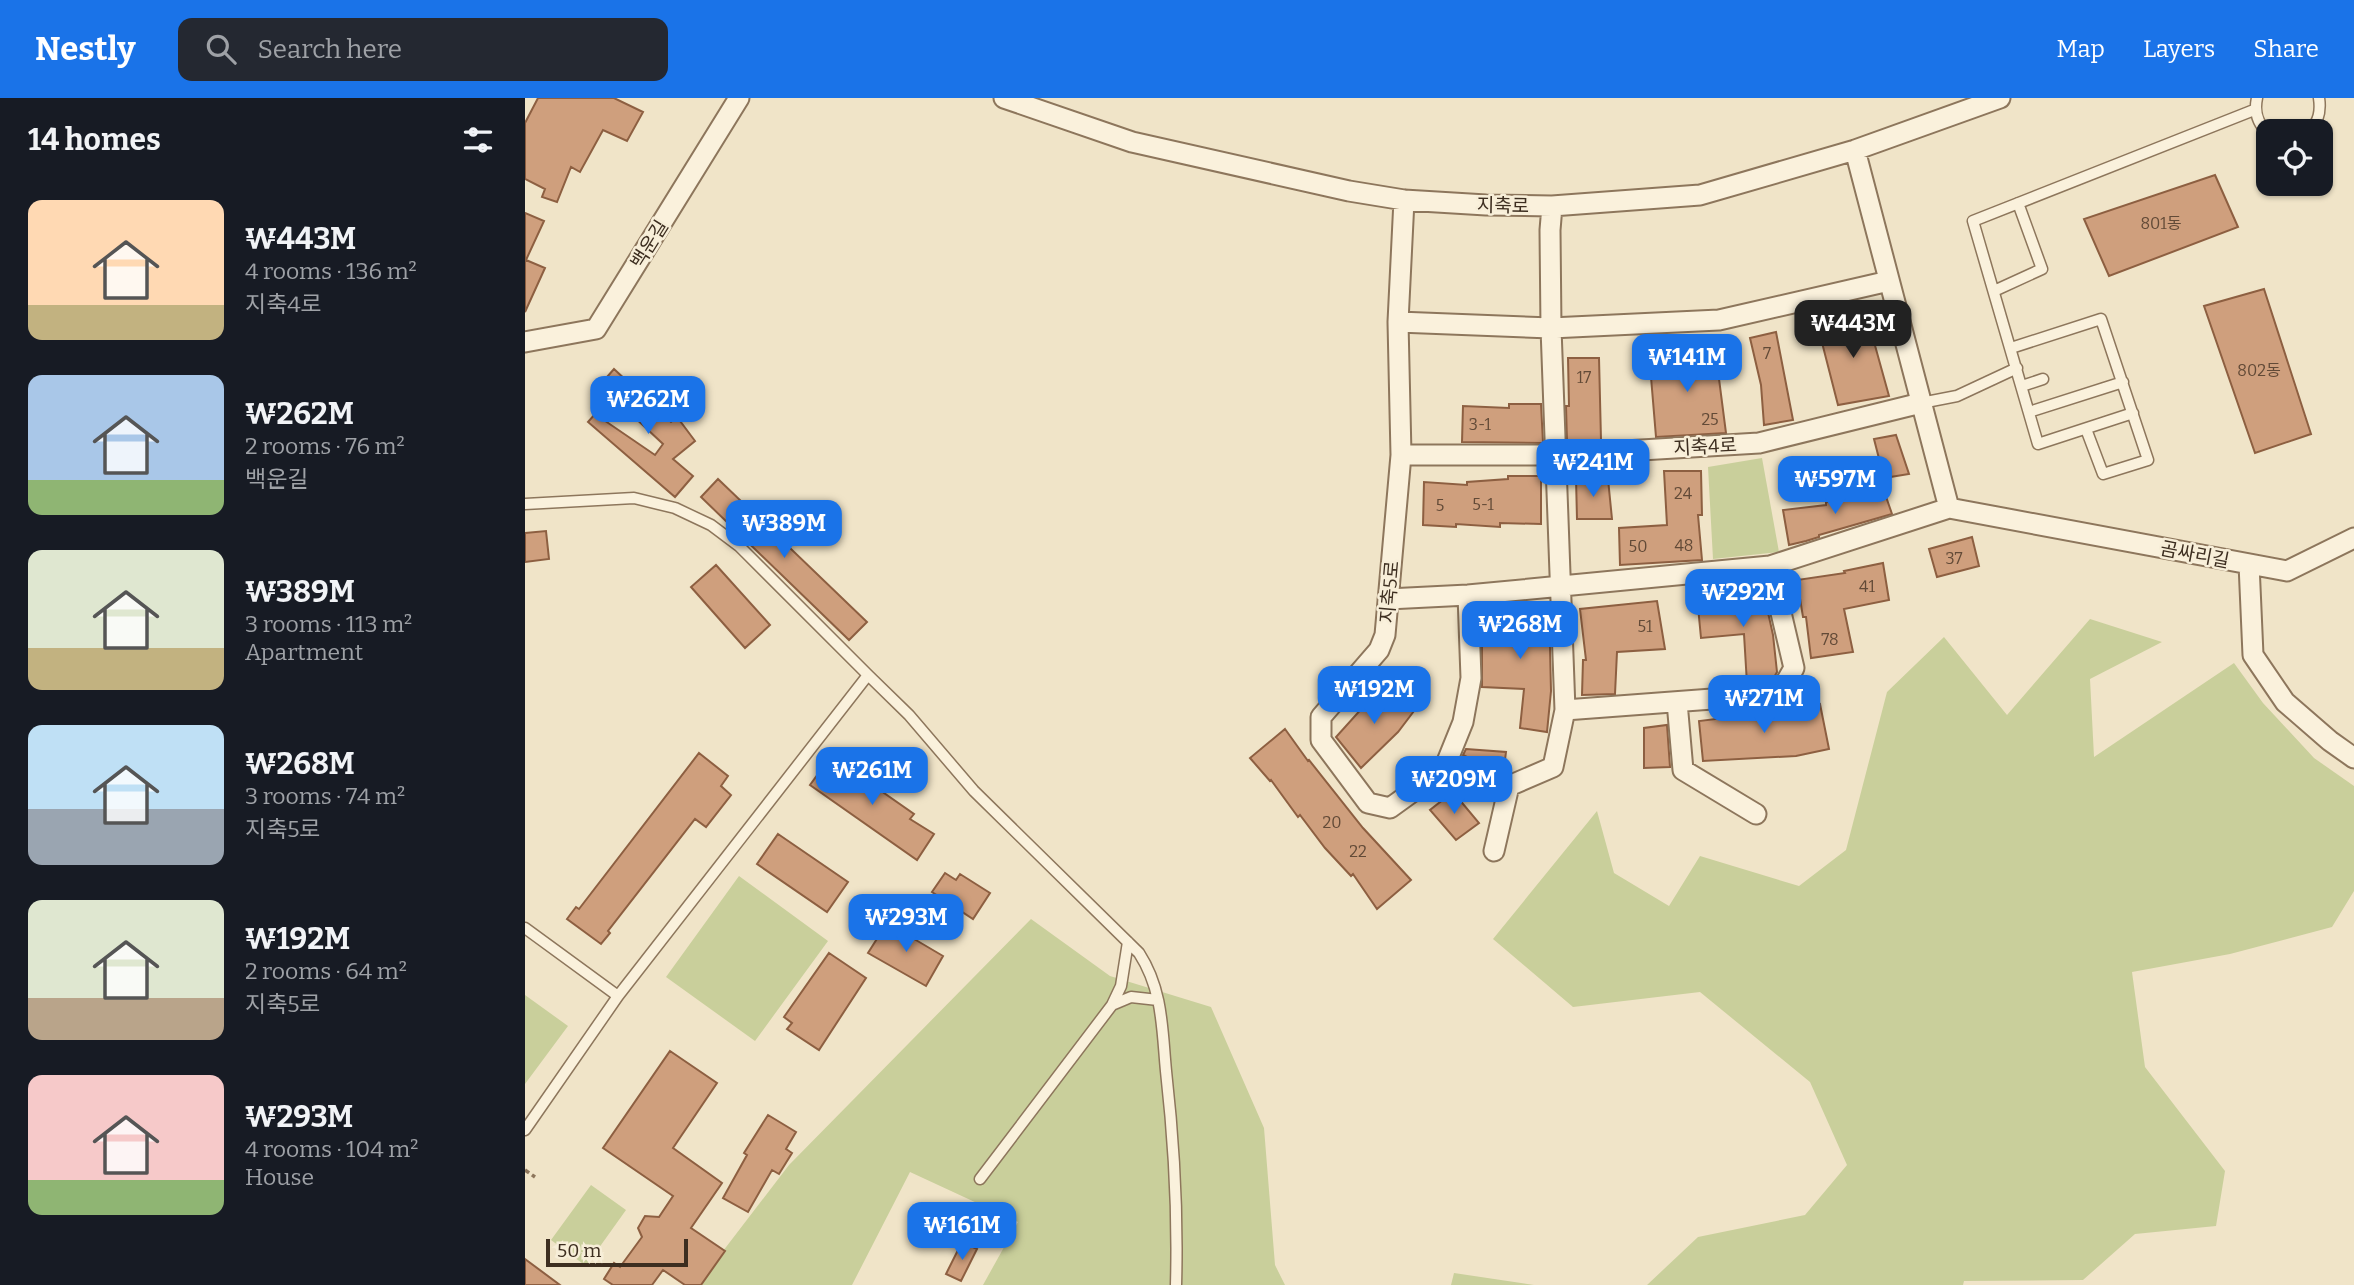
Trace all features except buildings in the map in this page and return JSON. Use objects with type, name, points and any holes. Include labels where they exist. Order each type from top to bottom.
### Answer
[{"type":"street","name":"백운길","points":[[525,342],[596,329],[739,98]]},
{"type":"street","name":"지축로","points":[[1004,98],[1132,142],[1349,191],[1404,200],[1552,206],[1700,195],[1855,150],[2000,98]]},
{"type":"street","points":[[1388,599],[1468,595],[1560,584],[1770,566],[1949,508],[1855,150]]},
{"type":"street","name":"지축5로","points":[[1404,200],[1398,322],[1401,455],[1385,635],[1378,650],[1321,717],[1321,740],[1368,803],[1390,808],[1444,769],[1463,722],[1471,678],[1468,595]]},
{"type":"street","points":[[1494,851],[1509,786],[1553,767],[1565,710],[1551,328],[1552,206]]},
{"type":"street","points":[[1398,322],[1551,328],[1719,320],[1889,281]]},
{"type":"street","name":"지축4로","points":[[1401,455],[1557,455],[1759,443],[1921,403]]},
{"type":"street","name":"곰싸리길","points":[[1949,508],[2249,564],[2253,655],[2285,702],[2354,758]]},
{"type":"street","points":[[2249,564],[2287,571],[2354,538]]},
{"type":"street","points":[[1565,710],[1779,694],[1794,668],[1770,566]]},
{"type":"street","points":[[1677,702],[1683,770],[1756,814]]},
{"type":"lane","points":[[2257,98],[2254,110],[2258,119]]},
{"type":"lane","points":[[2319,98],[2321,111],[2319,119]]},
{"type":"lane","points":[[2133,413],[2038,444],[1973,221],[2254,110]]},
{"type":"lane","points":[[1994,291],[2042,269],[2018,203]]},
{"type":"lane","points":[[2011,348],[2101,319],[2148,460],[2103,474],[2086,429]]},
{"type":"lane","points":[[1921,403],[1957,396],[2017,368]]},
{"type":"lane","points":[[2022,386],[2043,379]]},
{"type":"lane","points":[[2029,412],[2123,382]]},
{"type":"lane","points":[[525,504],[634,498],[653,501],[711,525],[739,546],[909,715],[974,791],[1139,953],[1151,971],[1158,1000],[1172,1130],[1176,1285]]},
{"type":"lane","points":[[525,1130],[618,996],[868,675]]},
{"type":"lane","points":[[525,928],[618,996]]},
{"type":"lane","points":[[979,1179],[1112,1005],[1123,978],[1128,942]]},
{"type":"lane","points":[[1112,1005],[1131,997],[1158,1000]]},
{"type":"path","points":[[525,1170],[535,1177]]},
{"type":"green space","points":[[1762,458],[1779,552],[1713,559],[1708,467]]},
{"type":"green space","points":[[2090,619],[2162,642],[2090,679],[2094,757],[2234,663],[2263,703],[2314,758],[2354,786],[2354,891],[2332,927],[2230,954],[2132,972],[2145,1067],[2225,1171],[2216,1226],[2135,1234],[2083,1280],[1964,1281],[1963,1285],[1647,1285],[1698,1237],[1805,1215],[1847,1165],[1810,1082],[1700,992],[1573,1007],[1493,939],[1597,811],[1614,873],[1669,906],[1700,856],[1799,886],[1846,850],[1887,692],[1944,637],[2007,715]]},
{"type":"green space","points":[[739,876],[828,941],[755,1041],[666,977]]},
{"type":"green space","points":[[1031,919],[1110,976],[1211,1007],[1264,1128],[1275,1265],[1285,1285],[983,1285],[1018,1222],[910,1172],[852,1285],[697,1285],[789,1165]]},
{"type":"green space","points":[[525,995],[568,1026],[525,1084]]},
{"type":"green space","points":[[591,1185],[626,1210],[586,1266],[551,1240]]},
{"type":"green space","points":[[1454,1273],[1534,1285],[1451,1285]]}]
